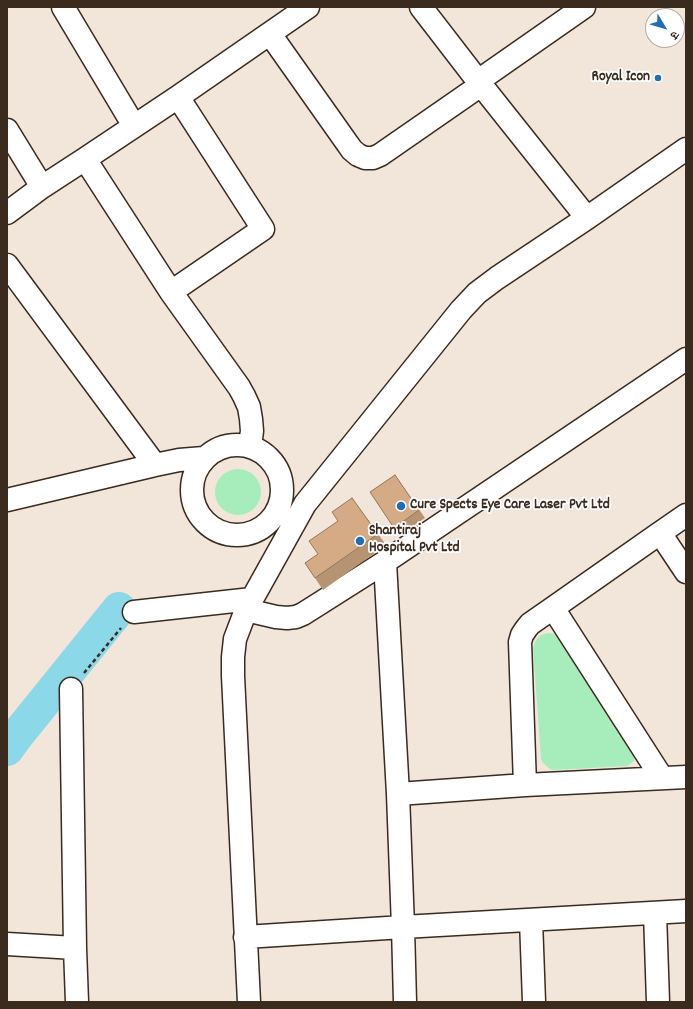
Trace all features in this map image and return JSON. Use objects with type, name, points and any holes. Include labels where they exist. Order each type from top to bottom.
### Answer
[{"type":"street","points":[[63,7],[134,126]]},
{"type":"street","points":[[7,213],[42,187],[178,97],[308,7]]},
{"type":"street","points":[[421,7],[587,218]]},
{"type":"street","points":[[270,34],[352,150],[365,158],[373,158],[380,155],[584,7]]},
{"type":"street","points":[[171,292],[263,229],[178,97]]},
{"type":"street","points":[[7,130],[42,187]]},
{"type":"street","points":[[249,1002],[233,657],[235,639],[249,604],[305,504],[461,310],[477,294],[497,278],[686,149]]},
{"type":"street","points":[[85,159],[171,292],[239,387],[244,396],[251,419],[252,431],[250,446]]},
{"type":"street","points":[[7,265],[155,465]]},
{"type":"street","points":[[134,612],[249,604],[276,617],[296,617],[385,562],[686,359]]},
{"type":"street","points":[[238,444],[250,446],[261,451],[271,460],[278,470],[282,484],[281,500],[275,514],[265,525],[252,533],[237,536],[222,533],[209,526],[198,515],[192,501],[191,486],[195,471],[204,458],[214,450],[225,446],[238,444]]},
{"type":"street","points":[[7,500],[155,465],[179,460],[204,458]]},
{"type":"street","points":[[281,500],[305,504]]},
{"type":"street","points":[[525,785],[520,642],[522,635],[526,629],[553,608],[686,515]]},
{"type":"street","points":[[660,533],[686,572]]},
{"type":"street","points":[[385,562],[398,794],[404,926],[405,1002]]},
{"type":"street","points":[[553,608],[662,778]]},
{"type":"street","points":[[71,689],[77,1002]]},
{"type":"street","points":[[398,794],[525,785],[686,777]]},
{"type":"street","points":[[246,937],[404,926],[686,911]]},
{"type":"street","points":[[655,913],[658,1002]]},
{"type":"street","points":[[531,920],[534,1002]]},
{"type":"street","points":[[7,944],[75,948]]},
{"type":"path","points":[[71,689],[134,612]]},
{"type":"green space","points":[[238,469],[251,473],[257,479],[261,492],[257,505],[251,511],[238,515],[225,511],[219,505],[215,492],[219,479],[225,473]]},
{"type":"green space","points":[[548,633],[555,634],[560,639],[635,756],[634,761],[627,766],[553,770],[543,763],[541,759],[533,648],[536,640],[541,635]]},
{"type":"building","points":[[395,475],[419,510],[394,528],[370,492]]},
{"type":"building","points":[[352,498],[378,534],[315,578],[305,563],[318,554],[309,541],[338,521],[332,512]]},
{"type":"waterway","points":[[7,749],[119,609]]},
{"type":"place","name":"Royal Icon","points":[[658,78]]},
{"type":"place","name":"Cure Spects Eye Care Laser Pvt Ltd","points":[[401,506]]},
{"type":"place","name":"Shantiraj Hospital Pvt Ltd","points":[[360,541]]}]
